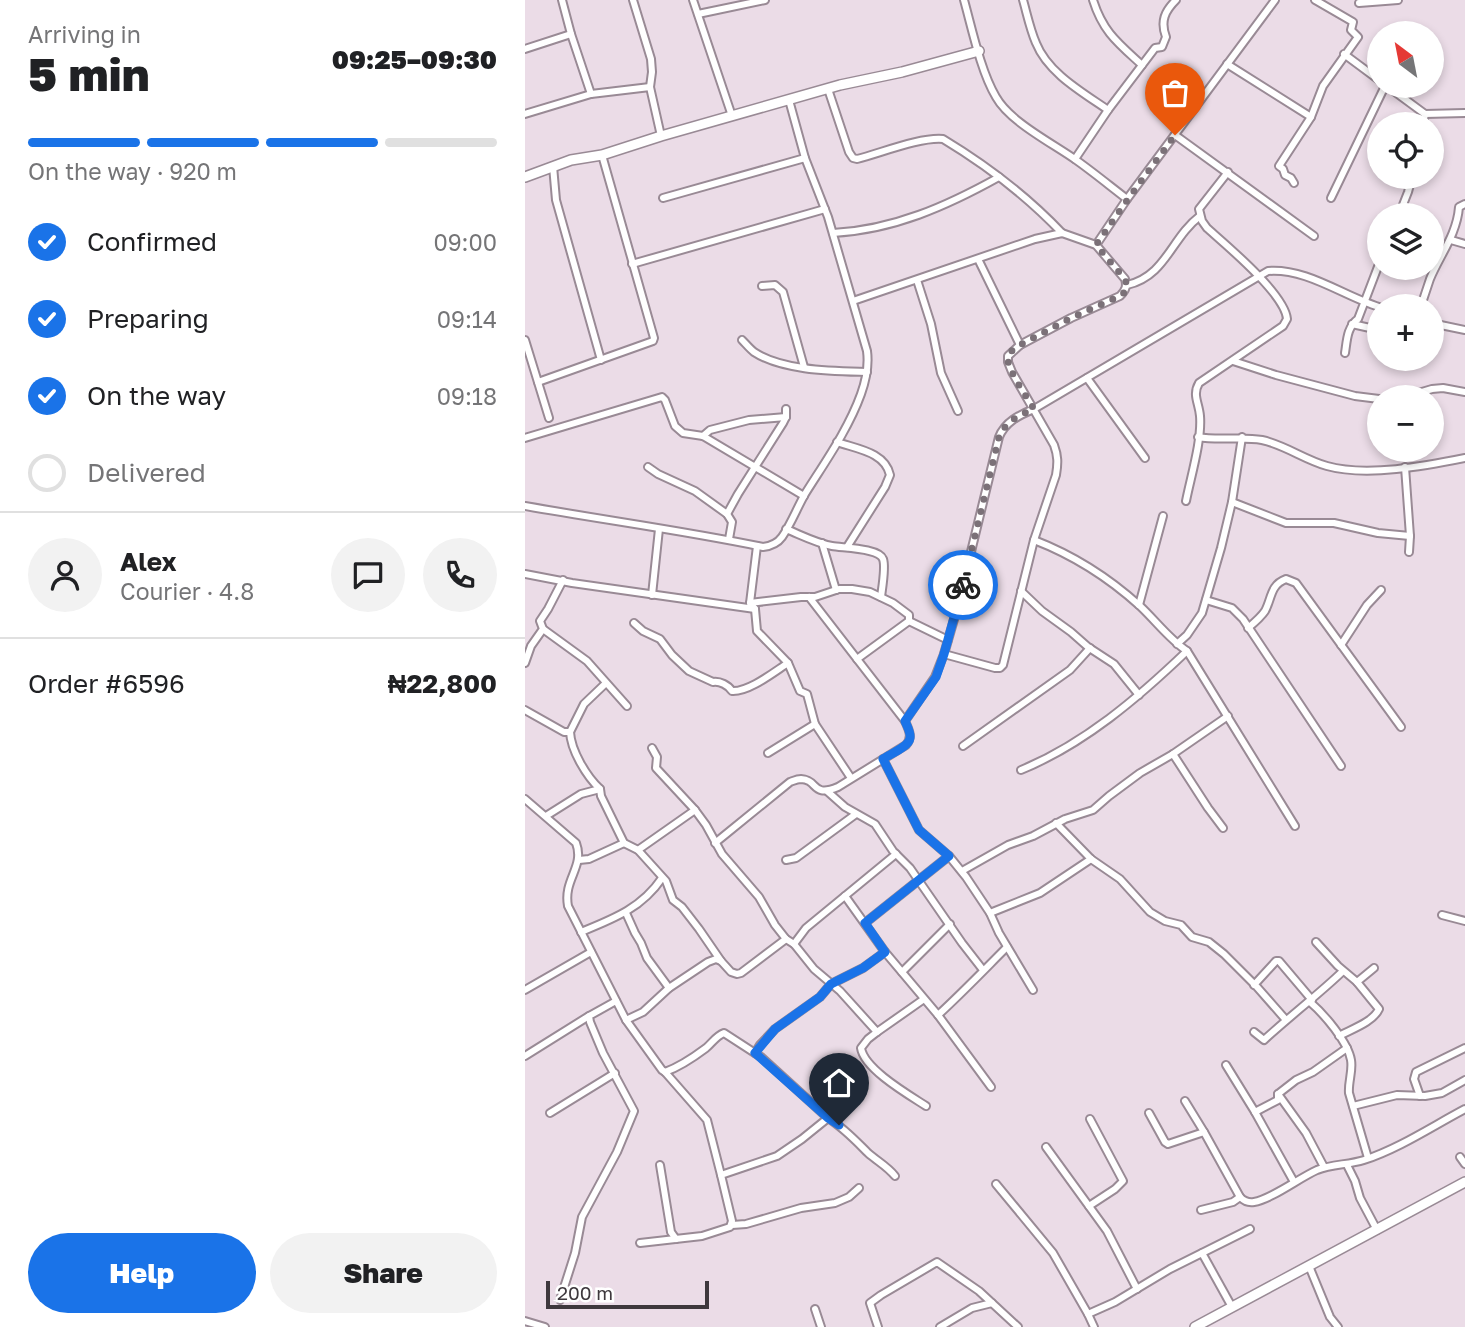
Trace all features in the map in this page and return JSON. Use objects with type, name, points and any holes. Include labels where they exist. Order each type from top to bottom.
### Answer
[{"type":"street","points":[[562,0],[591,94]]},
{"type":"street","points":[[632,0],[651,59],[650,87],[661,136]]},
{"type":"street","points":[[694,0],[732,116]]},
{"type":"street","points":[[698,14],[765,0]]},
{"type":"street","points":[[964,0],[978,51],[997,99],[1024,125],[1128,199]]},
{"type":"street","points":[[1023,0],[1037,45],[1050,65],[1070,84],[1108,110]]},
{"type":"street","points":[[1093,0],[1101,23],[1108,33],[1142,65]]},
{"type":"street","points":[[1075,159],[1155,47],[1162,47],[1166,37],[1163,27],[1165,12],[1176,0]]},
{"type":"street","points":[[1096,245],[1275,0]]},
{"type":"street","points":[[1294,183],[1279,166],[1311,117],[1323,86],[1357,37],[1351,30],[1353,22],[1315,0]]},
{"type":"street","points":[[1359,3],[1398,0]]},
{"type":"street","points":[[525,49],[571,33]]},
{"type":"street","points":[[525,177],[571,160],[602,155],[828,89],[978,51]]},
{"type":"street","points":[[1344,54],[1367,71]]},
{"type":"street","points":[[1227,64],[1311,117]]},
{"type":"street","points":[[525,114],[591,94],[650,87]]},
{"type":"street","points":[[828,89],[853,158],[919,142],[938,139],[948,142],[999,177],[1062,233],[1096,245],[1127,285],[1120,296],[1020,345],[1008,356],[1008,362],[1054,445],[1058,464],[1034,540],[1005,658],[1000,668],[944,654]]},
{"type":"street","points":[[1331,198],[1380,98]]},
{"type":"street","points":[[1403,98],[1422,112]]},
{"type":"street","points":[[525,506],[729,539],[757,546],[777,543],[838,442],[861,393],[867,372],[867,351],[853,301],[825,209],[805,158],[789,100]]},
{"type":"street","points":[[1444,114],[1465,113]]},
{"type":"street","points":[[1175,135],[1314,236]]},
{"type":"street","points":[[538,382],[653,341],[654,338],[602,155]]},
{"type":"street","points":[[663,198],[805,158]]},
{"type":"street","points":[[553,166],[556,200],[601,360]]},
{"type":"street","points":[[1186,501],[1200,414],[1195,389],[1207,376],[1283,326],[1287,319],[1285,309],[1259,276],[1207,228],[1200,216],[1199,208],[1228,172]]},
{"type":"street","points":[[832,233],[873,229],[907,219],[961,198],[999,177]]},
{"type":"street","points":[[1425,294],[1451,240],[1459,207],[1465,204]]},
{"type":"street","points":[[632,264],[825,209]]},
{"type":"street","points":[[1127,285],[1140,282],[1152,274],[1189,225],[1200,216]]},
{"type":"street","points":[[853,301],[1035,239],[1062,233]]},
{"type":"street","points":[[1451,240],[1465,244]]},
{"type":"street","points":[[978,258],[1020,345]]},
{"type":"street","points":[[905,721],[936,677],[944,654],[1002,428],[1268,271],[1291,271],[1367,303]]},
{"type":"street","points":[[917,280],[931,324],[941,373],[958,411]]},
{"type":"street","points":[[1345,353],[1352,324],[1358,319],[1372,280]]},
{"type":"street","points":[[762,286],[775,285],[783,292],[804,367]]},
{"type":"street","points":[[1352,324],[1367,327]]},
{"type":"street","points":[[1444,326],[1465,330]]},
{"type":"street","points":[[525,340],[549,418]]},
{"type":"street","points":[[742,340],[754,352],[782,363],[867,372]]},
{"type":"street","points":[[1233,361],[1276,375],[1367,398]]},
{"type":"street","points":[[1087,378],[1145,458]]},
{"type":"street","points":[[1444,388],[1465,392]]},
{"type":"street","points":[[525,438],[662,397],[666,400],[675,426],[683,433],[703,436],[804,496]]},
{"type":"street","points":[[727,514],[786,417],[786,409]]},
{"type":"street","points":[[703,436],[711,430],[749,420],[786,417]]},
{"type":"street","points":[[1198,437],[1264,440],[1339,469],[1405,467],[1465,458]]},
{"type":"street","points":[[1177,644],[1196,622],[1206,600],[1232,502],[1242,437]]},
{"type":"street","points":[[838,442],[877,456],[884,462],[890,475],[847,547]]},
{"type":"street","points":[[648,467],[695,491],[727,514],[731,519],[729,539]]},
{"type":"street","points":[[1405,467],[1409,552]]},
{"type":"street","points":[[1232,502],[1286,523],[1334,523],[1378,533],[1410,536]]},
{"type":"street","points":[[1139,605],[1163,516]]},
{"type":"street","points":[[652,594],[659,529]]},
{"type":"street","points":[[786,529],[834,547],[847,547],[881,555],[884,565],[881,597]]},
{"type":"street","points":[[1034,540],[1093,569],[1139,605],[1187,652],[1295,826]]},
{"type":"street","points":[[822,543],[836,590]]},
{"type":"street","points":[[757,546],[752,606],[757,631],[788,663],[800,691],[807,694],[815,724],[851,778]]},
{"type":"street","points":[[525,573],[572,583],[752,606],[852,589],[870,592],[905,610],[909,621]]},
{"type":"street","points":[[1248,628],[1265,611],[1278,582],[1286,579],[1296,583],[1401,727]]},
{"type":"street","points":[[563,580],[540,621],[543,629],[587,661],[627,706]]},
{"type":"street","points":[[1341,645],[1367,605],[1381,590]]},
{"type":"street","points":[[1021,591],[1042,611],[1114,664],[1139,695]]},
{"type":"street","points":[[715,843],[789,782],[801,779],[827,791],[838,787],[910,740],[905,721],[809,597]]},
{"type":"street","points":[[1206,600],[1232,608],[1341,766]]},
{"type":"street","points":[[909,621],[948,640]]},
{"type":"street","points":[[857,659],[909,621]]},
{"type":"street","points":[[634,623],[660,639],[689,671],[729,686],[732,691],[749,687],[788,663]]},
{"type":"street","points":[[525,663],[531,646],[543,629]]},
{"type":"street","points":[[963,746],[1070,670],[1090,648]]},
{"type":"street","points":[[1021,770],[1078,741],[1139,695],[1187,652]]},
{"type":"street","points":[[606,683],[584,704],[570,732],[570,740],[589,779],[600,789],[624,843],[638,850],[668,884],[673,900],[699,929],[721,961],[734,973],[741,973],[786,939]]},
{"type":"street","points":[[525,710],[564,732],[570,732]]},
{"type":"street","points":[[962,871],[1008,845],[1093,810],[1131,779],[1228,716]]},
{"type":"street","points":[[768,752],[815,724]]},
{"type":"street","points":[[652,748],[657,757],[656,768],[695,810],[722,853],[759,897],[786,939],[794,944],[814,969],[877,1032]]},
{"type":"street","points":[[1173,754],[1223,828]]},
{"type":"street","points":[[883,759],[919,830],[962,871],[1033,990]]},
{"type":"street","points":[[546,816],[581,794],[600,789]]},
{"type":"street","points":[[827,791],[845,807],[874,824],[910,868],[983,970]]},
{"type":"street","points":[[525,799],[576,843],[579,860],[568,886],[568,905],[626,1020],[706,1121],[731,1225]]},
{"type":"street","points":[[638,850],[695,810]]},
{"type":"street","points":[[786,860],[796,858],[856,814]]},
{"type":"street","points":[[1056,823],[1091,859],[1120,879],[1150,912],[1165,921],[1181,925],[1192,937],[1211,943],[1286,1020]]},
{"type":"street","points":[[579,860],[589,859],[624,843]]},
{"type":"street","points":[[794,944],[806,928],[896,854]]},
{"type":"street","points":[[865,923],[949,856]]},
{"type":"street","points":[[990,914],[1040,893],[1091,859]]},
{"type":"street","points":[[581,932],[626,913],[654,890],[662,878]]},
{"type":"street","points":[[845,896],[885,952],[938,1015],[991,1087]]},
{"type":"street","points":[[626,913],[647,958],[669,988]]},
{"type":"street","points":[[1443,915],[1465,921]]},
{"type":"street","points":[[902,972],[950,924]]},
{"type":"street","points":[[1316,942],[1357,982],[1379,1009],[1372,1018],[1339,1036]]},
{"type":"street","points":[[938,1015],[1007,947]]},
{"type":"street","points":[[525,990],[591,952]]},
{"type":"street","points":[[755,1053],[775,1029],[820,997],[831,984],[863,968],[885,952]]},
{"type":"street","points":[[626,1020],[643,1012],[669,988],[702,965],[712,960],[721,961]]},
{"type":"street","points":[[1254,985],[1279,961],[1325,1016],[1347,1048],[1351,1058],[1348,1084],[1368,1158]]},
{"type":"street","points":[[1357,982],[1374,968]]},
{"type":"street","points":[[1254,1032],[1264,1040],[1343,971]]},
{"type":"street","points":[[924,999],[877,1032],[862,1045],[861,1053],[901,1091],[926,1106]]},
{"type":"street","points":[[525,1056],[615,1001]]},
{"type":"street","points":[[560,1300],[575,1253],[582,1217],[617,1152],[634,1113],[634,1108],[591,1027],[589,1016]]},
{"type":"street","points":[[665,1072],[706,1048],[724,1033],[755,1053],[895,1176]]},
{"type":"street","points":[[1278,1094],[1347,1048]]},
{"type":"street","points":[[1420,1096],[1415,1079],[1416,1072],[1465,1048]]},
{"type":"street","points":[[1226,1065],[1294,1182]]},
{"type":"street","points":[[550,1114],[615,1073]]},
{"type":"street","points":[[1353,1106],[1397,1095],[1442,1093],[1465,1080]]},
{"type":"street","points":[[1255,1112],[1278,1100],[1278,1094]]},
{"type":"street","points":[[1278,1094],[1306,1133],[1324,1167]]},
{"type":"street","points":[[1185,1101],[1240,1197],[1253,1203],[1324,1167],[1346,1165],[1393,1149],[1465,1110]]},
{"type":"street","points":[[1149,1113],[1168,1144],[1204,1132]]},
{"type":"street","points":[[721,1175],[777,1156],[828,1118]]},
{"type":"street","points":[[1089,1206],[1123,1181],[1090,1119]]},
{"type":"street","points":[[1046,1147],[1111,1238],[1137,1289]]},
{"type":"street","points":[[1460,1157],[1465,1164]]},
{"type":"street","points":[[660,1165],[671,1232],[676,1239]]},
{"type":"street","points":[[1346,1165],[1377,1230]]},
{"type":"street","points":[[1195,1327],[1465,1182]]},
{"type":"street","points":[[996,1184],[1053,1253],[1094,1327]]},
{"type":"street","points":[[640,1243],[702,1236],[731,1225],[746,1224],[801,1208],[835,1203],[849,1197],[859,1188]]},
{"type":"street","points":[[1201,1210],[1233,1202],[1240,1197]]},
{"type":"street","points":[[1088,1314],[1250,1229]]},
{"type":"street","points":[[1202,1253],[1232,1307]]},
{"type":"street","points":[[878,1327],[870,1303],[935,1263],[939,1263],[979,1291],[1018,1327]]},
{"type":"street","points":[[1309,1266],[1330,1317],[1338,1327]]},
{"type":"street","points":[[940,1327],[972,1308],[992,1303]]},
{"type":"street","points":[[815,1309],[821,1327]]},
{"type":"street","points":[[525,1321],[545,1327]]},
{"type":"way so far","points":[[963,585],[1002,428],[1034,409],[1012,372],[1008,356],[1020,345],[1125,292],[1125,279],[1096,245],[1175,135]]},
{"type":"route","points":[[839,1125],[755,1053],[775,1029],[809,1006],[831,984],[863,968],[885,952],[865,923],[949,856],[919,830],[883,759],[910,740],[905,721],[936,677],[963,585]]}]
